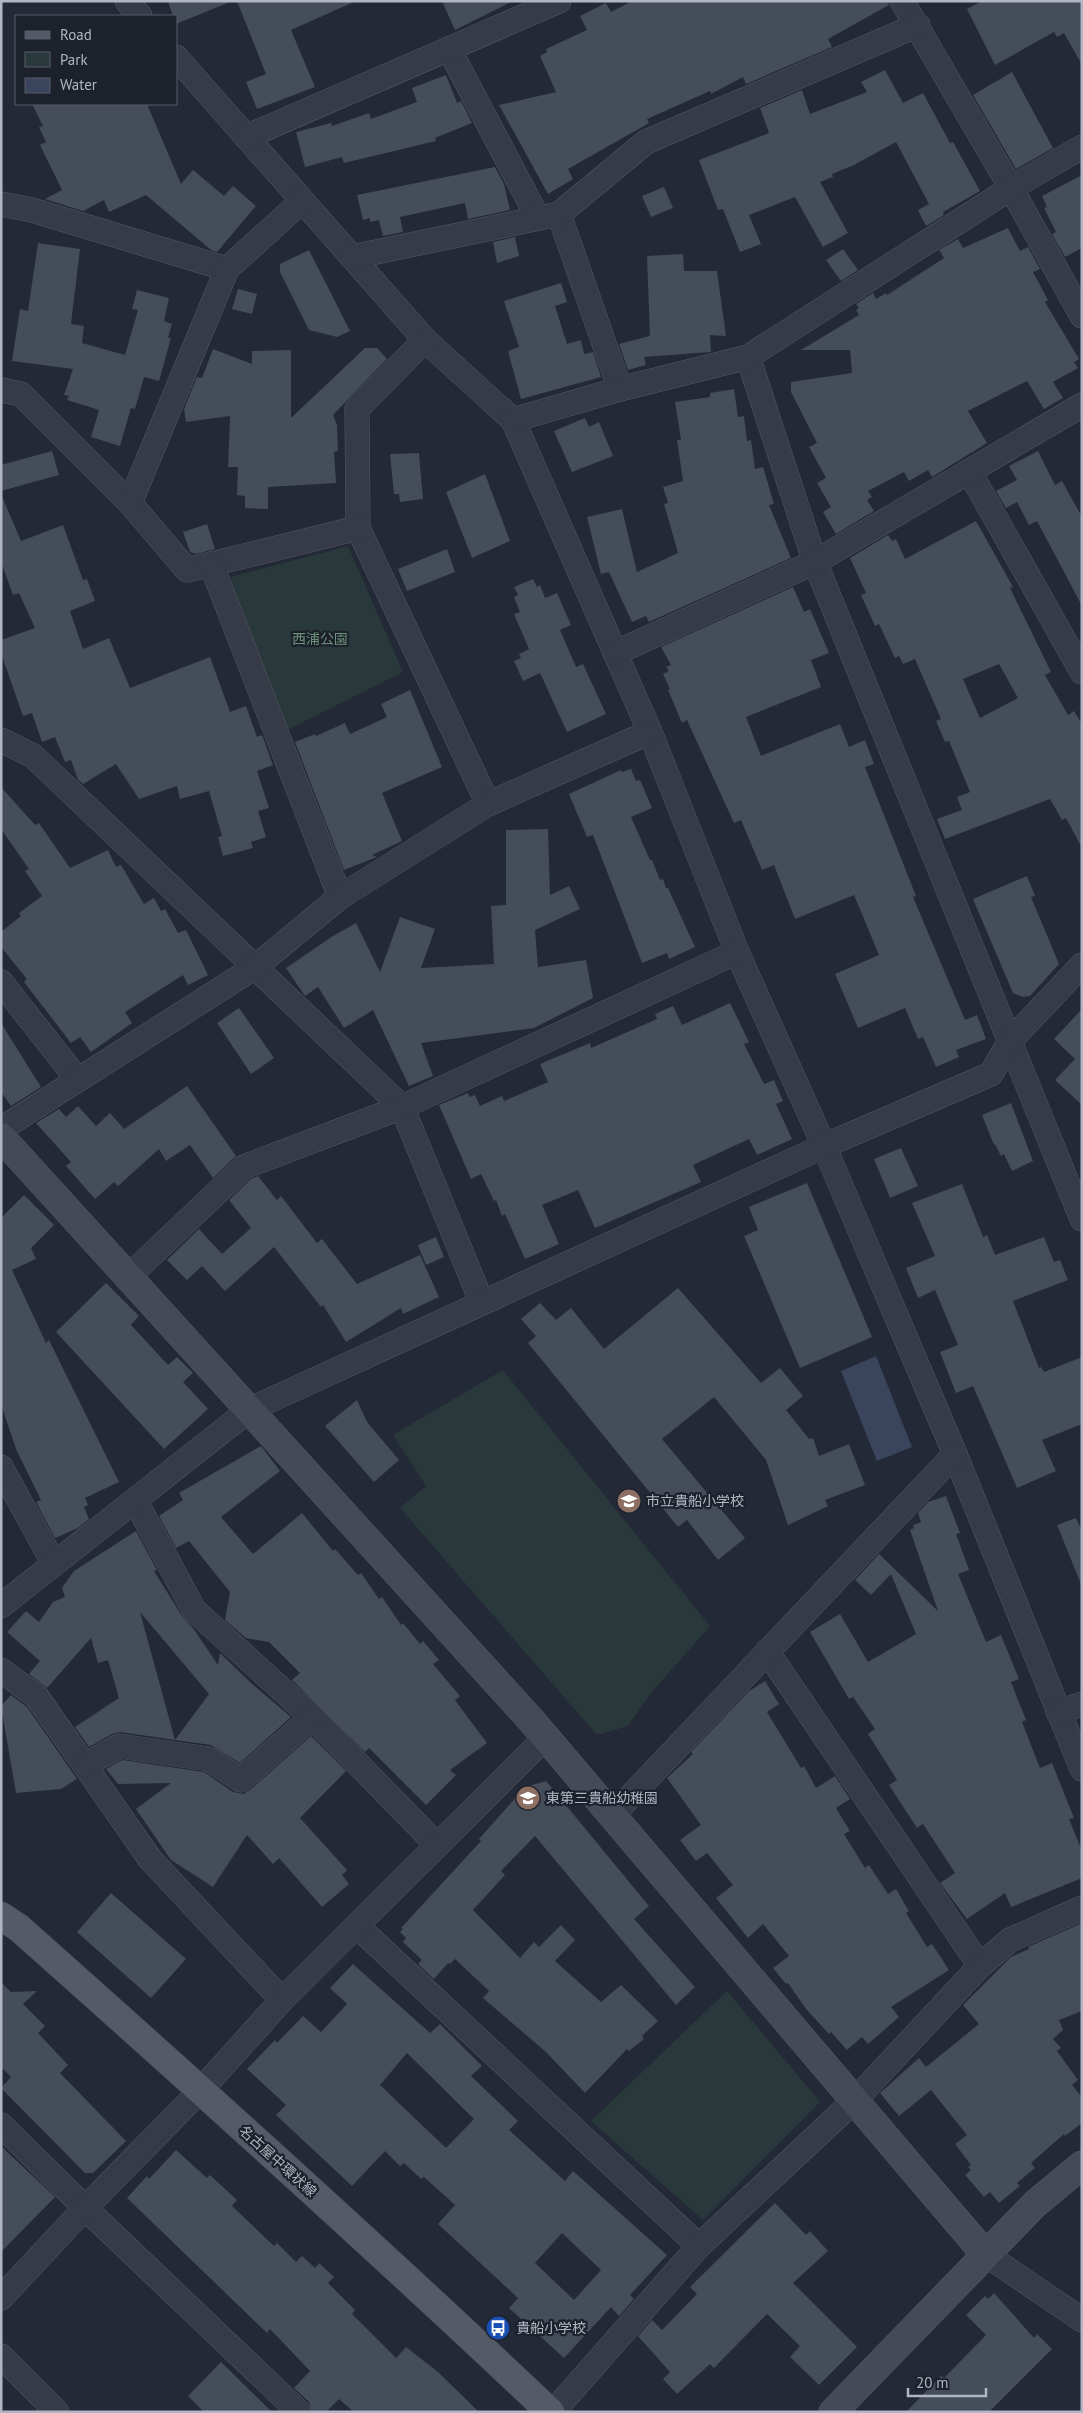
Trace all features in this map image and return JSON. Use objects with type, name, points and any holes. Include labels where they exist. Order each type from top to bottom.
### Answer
[{"type":"main road","name":"名古屋中環状線","points":[[1,1916],[19,1928],[201,2090],[552,2412]]},
{"type":"street","points":[[127,1],[139,15]]},
{"type":"street","points":[[246,137],[559,1]]},
{"type":"street","points":[[902,1],[918,25],[1082,316]]},
{"type":"street","points":[[352,257],[548,216],[646,142],[918,25]]},
{"type":"street","points":[[449,49],[548,216],[620,389]]},
{"type":"street","points":[[178,59],[425,340],[513,420],[650,732],[737,952],[824,1146],[955,1454],[1082,1769]]},
{"type":"street","points":[[513,420],[620,389],[748,357],[1011,188],[1082,147]]},
{"type":"street","points":[[130,503],[227,269],[302,201]]},
{"type":"street","points":[[1,204],[32,210],[227,269]]},
{"type":"street","points":[[425,340],[357,409],[358,528],[488,804]]},
{"type":"street","points":[[748,357],[815,562],[1082,1219]]},
{"type":"street","points":[[1,390],[21,394],[130,503],[187,570],[358,528]]},
{"type":"street","points":[[615,652],[815,562],[1082,404]]},
{"type":"street","points":[[969,471],[1082,672]]},
{"type":"street","points":[[211,564],[340,897]]},
{"type":"street","points":[[1,1129],[255,967],[340,897],[488,804],[650,732]]},
{"type":"street","points":[[1,740],[33,756],[402,1107],[482,1303]]},
{"type":"street","points":[[128,1277],[244,1167],[402,1107],[737,952]]},
{"type":"street","points":[[1,1606],[249,1410],[824,1146],[991,1074],[1010,1041],[1082,965]]},
{"type":"street","points":[[1,982],[78,1080]]},
{"type":"street","points":[[1,1137],[546,1737],[985,2254],[1082,2320]]},
{"type":"street","points":[[612,1817],[955,1454]]},
{"type":"street","points":[[1,1468],[54,1564]]},
{"type":"street","points":[[135,1500],[194,1610],[312,1717],[437,1845]]},
{"type":"street","points":[[767,1651],[980,1966]]},
{"type":"street","points":[[1,1670],[37,1697],[150,1859],[282,2000]]},
{"type":"street","points":[[1058,1712],[1082,1704]]},
{"type":"street","points":[[85,1765],[119,1746],[209,1759],[241,1780],[312,1717]]},
{"type":"street","points":[[1,2298],[85,2208],[201,2090],[282,2000],[546,1737]]},
{"type":"street","points":[[552,2412],[699,2246],[854,2101],[980,1966],[1010,1940],[1082,1908]]},
{"type":"street","points":[[357,1926],[699,2246]]},
{"type":"street","points":[[1,2125],[85,2208],[299,2412]]},
{"type":"street","points":[[833,2412],[1035,2204],[1082,2165]]},
{"type":"street","points":[[1,2356],[57,2412]]},
{"type":"green space","name":"西浦公園","points":[[348,546],[403,672],[287,730],[230,577]]},
{"type":"green space","points":[[503,1370],[710,1626],[651,1693],[628,1726],[597,1735],[400,1508],[426,1486],[393,1435]]},
{"type":"green space","points":[[727,1991],[820,2102],[703,2220],[591,2121]]},
{"type":"water","points":[[876,1356],[912,1447],[877,1461],[841,1371]]},
{"type":"building","points":[[168,1],[230,1],[178,23],[178,15],[173,15]]},
{"type":"building","points":[[237,1],[356,1],[291,30],[315,87],[257,109],[246,82],[266,74]]},
{"type":"building","points":[[442,1],[513,1],[455,30]]},
{"type":"building","points":[[632,1],[888,1],[889,5],[828,39],[832,47],[746,84],[743,77],[711,94],[710,91],[647,119],[649,123],[568,169],[573,179],[548,194],[499,105],[556,92],[540,56],[547,52],[546,49],[587,30],[580,16],[606,3],[611,12]]},
{"type":"building","points":[[982,1],[1082,1],[1082,65],[1064,33],[1057,37],[1054,32],[995,65],[967,9]]},
{"type":"building","points":[[885,70],[903,103],[923,93],[950,143],[953,142],[980,191],[943,212],[944,215],[926,226],[918,210],[929,204],[896,142],[854,165],[832,174],[833,177],[820,182],[848,233],[823,247],[795,197],[749,215],[761,244],[740,252],[723,209],[718,210],[699,160],[769,133],[760,108],[802,90],[810,114],[867,92],[861,82]]},
{"type":"building","points":[[1012,72],[1053,148],[1016,169],[973,95]]},
{"type":"building","points":[[446,75],[457,103],[461,101],[472,123],[435,138],[436,141],[344,163],[342,157],[305,167],[296,132],[331,123],[332,126],[369,113],[371,119],[417,102],[412,88]]},
{"type":"building","points":[[32,105],[147,105],[181,184],[193,170],[224,196],[233,186],[256,206],[217,252],[211,250],[146,195],[109,212],[104,200],[83,211],[45,199],[62,190],[40,145],[46,142],[39,127],[43,126]]},
{"type":"building","points":[[495,167],[504,184],[510,210],[468,219],[465,203],[400,217],[403,232],[383,236],[379,220],[370,222],[370,218],[363,220],[357,195]]},
{"type":"building","points":[[1082,175],[1082,248],[1065,257],[1052,234],[1056,232],[1044,208],[1047,207],[1042,196]]},
{"type":"building","points":[[664,187],[673,208],[651,217],[642,196]]},
{"type":"building","points":[[1008,228],[1020,251],[1028,247],[1040,269],[1033,272],[1048,300],[1045,302],[1079,359],[1074,362],[1078,368],[1053,382],[1063,398],[1044,409],[1027,381],[968,411],[987,443],[932,477],[928,470],[909,481],[904,472],[868,491],[872,497],[867,500],[874,511],[836,534],[823,512],[831,507],[817,483],[826,478],[809,447],[817,443],[791,392],[791,382],[852,373],[850,350],[801,350],[859,315],[856,310],[859,308],[856,304],[873,293],[876,299],[886,293],[887,295],[944,258],[939,250],[958,239],[963,248]]},
{"type":"building","points":[[515,237],[519,256],[497,263],[493,242]]},
{"type":"building","points":[[38,243],[80,249],[71,324],[84,326],[82,343],[125,355],[138,310],[132,309],[137,290],[169,298],[164,321],[172,324],[168,338],[171,338],[159,381],[144,377],[135,409],[131,408],[120,446],[91,437],[99,410],[67,400],[69,396],[64,395],[73,369],[12,361],[20,309],[28,311]]},
{"type":"building","points":[[843,249],[858,270],[841,281],[826,260]]},
{"type":"building","points":[[309,250],[350,331],[337,337],[309,330],[280,272],[280,264]]},
{"type":"building","points":[[683,254],[684,271],[717,271],[726,336],[710,335],[711,352],[644,357],[646,365],[628,370],[619,344],[650,336],[647,256]]},
{"type":"building","points":[[561,283],[567,302],[555,306],[567,344],[581,340],[584,354],[593,352],[601,377],[521,399],[508,351],[519,347],[504,301]]},
{"type":"building","points":[[238,289],[257,294],[252,314],[232,309]]},
{"type":"building","points":[[365,348],[377,348],[387,359],[333,415],[337,425],[338,451],[334,452],[336,483],[268,487],[268,509],[245,508],[245,496],[237,495],[238,467],[228,467],[230,416],[186,422],[184,409],[197,377],[202,378],[213,349],[252,364],[252,351],[291,350],[291,418]]},
{"type":"building","points":[[734,389],[738,417],[744,416],[747,441],[751,440],[755,469],[763,467],[774,504],[769,505],[791,558],[649,622],[646,616],[632,622],[609,572],[601,574],[587,517],[622,509],[637,572],[678,553],[664,504],[668,503],[663,487],[683,481],[677,440],[681,440],[675,402],[710,397],[710,393]]},
{"type":"building","points":[[585,418],[589,427],[599,422],[613,456],[572,472],[554,431]]},
{"type":"building","points":[[52,451],[59,475],[1,491],[1,465]]},
{"type":"building","points":[[1038,451],[1055,485],[1062,481],[1082,517],[1082,606],[1037,521],[1029,525],[1017,502],[1006,508],[996,491],[1017,480],[1009,466]]},
{"type":"building","points":[[419,453],[423,499],[400,502],[399,494],[394,494],[390,454]]},
{"type":"building","points":[[485,474],[510,541],[472,558],[446,492]]},
{"type":"building","points":[[1,494],[21,541],[63,525],[83,580],[87,579],[95,601],[70,611],[83,649],[109,638],[130,688],[210,657],[230,712],[246,706],[257,737],[262,735],[273,765],[257,771],[269,808],[258,811],[266,837],[251,842],[253,848],[223,856],[218,837],[222,836],[209,791],[180,799],[177,786],[139,799],[116,764],[83,784],[78,780],[71,760],[65,762],[55,737],[42,742],[32,713],[23,716],[1,653],[1,640],[35,628],[19,593],[13,595],[1,562]]},
{"type":"building","points":[[976,521],[1013,587],[1010,588],[1051,672],[1045,675],[1068,715],[1074,711],[1082,724],[1082,848],[1066,818],[1062,820],[1050,799],[945,839],[937,819],[962,810],[957,797],[970,792],[949,741],[945,742],[936,721],[941,719],[915,659],[903,664],[899,656],[895,658],[879,624],[875,626],[861,595],[866,593],[850,558],[888,535],[892,541],[896,539],[905,559]],"holes":[[[999,664],[1018,698],[980,718],[963,679]]]},
{"type":"building","points":[[207,524],[215,549],[196,554],[190,552],[183,532]]},
{"type":"building","points":[[447,549],[455,572],[407,591],[398,569]]},
{"type":"building","points":[[533,579],[537,587],[540,585],[545,598],[557,593],[571,625],[560,630],[576,667],[583,664],[606,714],[567,732],[540,673],[523,681],[514,661],[521,658],[519,654],[529,649],[514,614],[520,612],[514,597],[518,595],[514,587]]},
{"type":"building","points":[[793,587],[804,612],[810,609],[829,653],[811,660],[821,687],[746,717],[761,756],[840,724],[849,747],[865,740],[874,764],[865,767],[916,896],[913,897],[965,1020],[977,1015],[986,1039],[956,1050],[959,1057],[936,1067],[923,1037],[918,1039],[905,1008],[858,1028],[835,974],[879,955],[854,895],[795,919],[774,865],[762,870],[741,820],[734,823],[687,720],[682,723],[663,674],[669,671],[666,667],[671,665],[661,647]]},
{"type":"building","points":[[410,690],[442,767],[382,793],[402,841],[372,855],[377,857],[344,870],[295,742],[315,734],[316,736],[345,723],[350,734],[387,717],[381,704]]},
{"type":"building","points":[[631,769],[636,781],[640,780],[652,808],[631,817],[650,860],[652,860],[660,880],[663,879],[666,888],[668,888],[695,947],[669,959],[667,953],[642,963],[593,835],[587,837],[569,794],[621,770],[622,772]]},
{"type":"building","points":[[1,787],[35,825],[39,823],[70,868],[108,850],[116,867],[121,865],[144,904],[154,898],[161,911],[165,909],[178,933],[186,930],[208,975],[188,985],[183,975],[125,1012],[132,1023],[91,1052],[80,1037],[71,1043],[24,982],[27,979],[1,947],[1,932],[21,916],[19,913],[42,896],[25,871],[29,869],[1,829]]},
{"type":"building","points":[[548,829],[550,895],[569,886],[580,909],[535,930],[538,967],[586,960],[593,998],[534,1028],[421,1043],[433,1076],[409,1086],[373,1010],[344,1028],[318,987],[305,996],[286,968],[333,936],[356,923],[380,972],[400,917],[435,929],[421,968],[494,964],[491,906],[506,905],[506,830]]},
{"type":"building","points":[[1027,876],[1035,896],[1031,897],[1059,964],[1030,996],[1023,997],[1013,993],[973,899]]},
{"type":"building","points":[[730,1003],[749,1042],[744,1044],[764,1084],[774,1080],[783,1101],[776,1104],[792,1139],[757,1155],[749,1139],[693,1165],[701,1182],[595,1228],[578,1190],[542,1205],[559,1244],[525,1259],[505,1214],[502,1216],[496,1200],[494,1201],[481,1174],[471,1179],[439,1105],[468,1093],[470,1097],[475,1095],[480,1106],[502,1096],[504,1101],[548,1082],[540,1064],[590,1043],[591,1048],[657,1019],[655,1014],[673,1006],[682,1025]]},
{"type":"building","points":[[239,1008],[274,1058],[251,1074],[217,1023]]},
{"type":"building","points":[[1082,1009],[1082,1105],[1055,1080],[1075,1059],[1054,1039]]},
{"type":"building","points":[[1,1023],[41,1087],[11,1106],[1,1092]]},
{"type":"building","points":[[187,1086],[236,1156],[213,1178],[190,1145],[166,1161],[159,1149],[118,1186],[114,1182],[95,1199],[66,1166],[71,1162],[36,1123],[59,1109],[66,1117],[78,1106],[96,1126],[110,1113],[124,1129]]},
{"type":"building","points":[[1011,1103],[1033,1161],[1012,1171],[1004,1154],[1001,1156],[994,1145],[982,1115]]},
{"type":"building","points":[[901,1148],[918,1186],[890,1198],[874,1159]]},
{"type":"building","points":[[258,1176],[277,1200],[281,1196],[317,1243],[322,1239],[357,1284],[420,1255],[439,1297],[403,1314],[401,1308],[346,1342],[323,1305],[321,1307],[274,1247],[225,1291],[202,1266],[187,1280],[167,1260],[199,1229],[222,1254],[251,1228],[229,1200],[251,1179]]},
{"type":"building","points":[[807,1183],[872,1337],[800,1368],[744,1236],[758,1230],[749,1207]]},
{"type":"building","points":[[962,1184],[983,1237],[987,1235],[995,1255],[1044,1237],[1054,1262],[1060,1260],[1068,1280],[1013,1301],[1039,1368],[1041,1367],[1044,1372],[1082,1357],[1082,1424],[1042,1440],[1056,1471],[1017,1488],[973,1386],[956,1393],[940,1352],[958,1345],[935,1290],[918,1298],[906,1268],[935,1256],[912,1203]]},
{"type":"building","points":[[24,1195],[54,1225],[31,1248],[36,1259],[12,1270],[46,1343],[49,1340],[119,1482],[85,1498],[88,1505],[84,1507],[89,1519],[78,1528],[55,1538],[36,1502],[41,1500],[16,1449],[1,1404],[1,1218]]},
{"type":"building","points":[[436,1237],[444,1257],[426,1265],[418,1245]]},
{"type":"building","points":[[106,1283],[139,1316],[131,1325],[168,1365],[177,1357],[193,1373],[183,1382],[208,1409],[164,1449],[56,1332]]},
{"type":"building","points":[[678,1288],[761,1383],[780,1368],[803,1396],[786,1410],[809,1439],[813,1438],[819,1456],[849,1444],[865,1485],[825,1500],[828,1506],[788,1525],[766,1460],[714,1397],[662,1439],[745,1538],[718,1560],[687,1520],[678,1527],[528,1343],[536,1336],[521,1319],[540,1303],[556,1320],[571,1308],[604,1349]]},
{"type":"building","points":[[357,1400],[367,1422],[399,1460],[374,1482],[325,1426]]},
{"type":"building","points":[[261,1446],[280,1471],[221,1517],[253,1554],[302,1513],[333,1551],[335,1549],[358,1575],[361,1573],[379,1599],[382,1597],[401,1625],[403,1623],[420,1644],[423,1641],[439,1660],[433,1664],[460,1696],[455,1700],[487,1743],[450,1770],[456,1775],[426,1805],[369,1748],[365,1752],[292,1680],[300,1673],[269,1642],[246,1638],[225,1620],[230,1592],[189,1541],[176,1548],[159,1516],[183,1500],[179,1493]]},
{"type":"building","points":[[946,1496],[960,1533],[956,1534],[969,1570],[958,1574],[986,1642],[1001,1635],[1019,1679],[1011,1682],[1026,1720],[1022,1722],[1040,1768],[1052,1763],[1074,1818],[1069,1819],[1082,1851],[1082,1878],[1011,1907],[1005,1893],[967,1919],[940,1883],[955,1873],[923,1824],[917,1828],[889,1785],[897,1780],[868,1734],[875,1729],[853,1697],[849,1699],[810,1632],[840,1614],[868,1662],[916,1634],[891,1574],[871,1595],[855,1580],[879,1554],[938,1611],[910,1530],[914,1528],[913,1525],[921,1522],[918,1513],[928,1502]]},
{"type":"building","points":[[1076,1518],[1082,1531],[1081,1584],[1057,1525]]},
{"type":"building","points":[[136,1531],[157,1570],[154,1571],[182,1616],[193,1628],[218,1665],[220,1653],[251,1683],[291,1717],[240,1763],[211,1745],[175,1740],[120,1732],[112,1734],[89,1747],[75,1727],[119,1698],[108,1660],[98,1663],[91,1638],[47,1688],[29,1674],[40,1661],[7,1632],[26,1611],[39,1622],[53,1602],[65,1597],[62,1588],[74,1571]],"holes":[[[140,1612],[209,1694],[175,1740]]]},
{"type":"building","points":[[765,1681],[779,1704],[767,1712],[801,1768],[804,1766],[816,1788],[835,1776],[850,1799],[836,1808],[850,1831],[844,1834],[865,1868],[869,1865],[888,1894],[896,1889],[909,1911],[906,1913],[927,1947],[932,1944],[949,1970],[891,2007],[899,2017],[868,2044],[862,2037],[847,2050],[806,2009],[788,1983],[786,1984],[773,1968],[789,1956],[763,1924],[748,1938],[716,1898],[733,1885],[707,1853],[696,1861],[680,1840],[701,1825],[667,1778],[693,1754],[691,1752],[749,1691]]},
{"type":"building","points":[[11,1695],[27,1707],[77,1779],[61,1789],[16,1793],[1,1706]]},
{"type":"building","points":[[311,1736],[346,1771],[300,1818],[347,1870],[342,1875],[349,1884],[322,1907],[279,1858],[273,1864],[247,1835],[213,1887],[171,1860],[136,1809],[171,1783],[118,1784],[106,1769],[122,1760],[204,1772],[233,1792],[243,1794]]},
{"type":"building","points":[[546,1781],[649,1906],[634,1919],[695,1987],[676,2005],[535,1836],[501,1871],[505,1875],[473,1910],[520,1958],[534,1942],[539,1947],[561,1925],[575,1940],[555,1961],[601,2002],[621,1985],[658,2021],[642,2036],[644,2039],[629,2051],[627,2049],[585,2093],[546,2052],[483,1998],[489,1991],[455,1959],[450,1964],[448,1963],[434,1979],[418,1964],[422,1960],[403,1942],[406,1938],[400,1932],[403,1929],[401,1928],[481,1841],[479,1839],[525,1787]]},
{"type":"building","points":[[111,1893],[186,1959],[151,1998],[77,1932]]},
{"type":"building","points":[[1082,1923],[1082,2011],[1059,2020],[1063,2030],[1053,2039],[1061,2048],[1057,2051],[1078,2080],[1072,2085],[1082,2097],[1082,2123],[1065,2136],[1064,2134],[1031,2163],[1035,2168],[1017,2183],[1020,2186],[999,2203],[990,2192],[984,2197],[965,2175],[971,2170],[968,2167],[971,2165],[955,2144],[967,2135],[931,2090],[899,2116],[880,2093],[919,2058],[926,2067],[979,2024],[963,2005],[1011,1957],[1029,1949],[1028,1947]]},
{"type":"building","points":[[353,1964],[430,2033],[440,2024],[482,2066],[471,2076],[518,2121],[509,2130],[565,2181],[573,2171],[667,2255],[630,2295],[634,2299],[619,2316],[611,2307],[564,2358],[509,2308],[518,2298],[438,2224],[455,2205],[424,2177],[421,2179],[404,2163],[400,2166],[385,2151],[352,2186],[276,2115],[286,2105],[247,2069],[275,2040],[277,2043],[303,2016],[321,2032],[347,2004],[330,1988]],"holes":[[[407,2053],[474,2119],[446,2148],[380,2085]],[[562,2233],[601,2270],[574,2300],[535,2263]]]},
{"type":"building","points":[[1,1982],[11,1992],[37,1991],[23,2004],[45,2026],[38,2033],[68,2065],[60,2073],[126,2141],[93,2173],[85,2173],[1,2088],[11,2077],[1,2067]]},
{"type":"building","points":[[1,2146],[55,2197],[1,2252]]},
{"type":"building","points":[[176,2150],[207,2178],[210,2175],[237,2200],[232,2206],[274,2246],[277,2243],[296,2262],[302,2256],[315,2268],[319,2263],[334,2277],[328,2283],[355,2310],[352,2314],[396,2358],[406,2347],[438,2372],[479,2412],[354,2412],[339,2399],[326,2412],[312,2412],[309,2402],[294,2388],[310,2371],[270,2329],[267,2333],[127,2198],[147,2176],[149,2179]]},
{"type":"building","points":[[775,2203],[806,2235],[810,2231],[828,2251],[793,2283],[857,2347],[819,2385],[790,2357],[800,2346],[767,2314],[714,2368],[710,2364],[677,2394],[663,2379],[670,2372],[638,2336],[652,2320],[662,2330],[697,2294],[690,2287]]},
{"type":"building","points":[[994,2293],[1034,2338],[1037,2334],[1052,2349],[989,2412],[906,2412],[941,2376],[944,2378],[986,2335],[966,2315],[985,2296],[988,2299]]},
{"type":"building","points":[[221,2362],[272,2412],[204,2412],[188,2396]]},
{"type":"place","name":"市立貴船小学校","points":[[629,1501]]},
{"type":"place","name":"東第三貴船幼稚園","points":[[528,1798]]},
{"type":"place","name":"貴船小学校","points":[[498,2328]]}]
